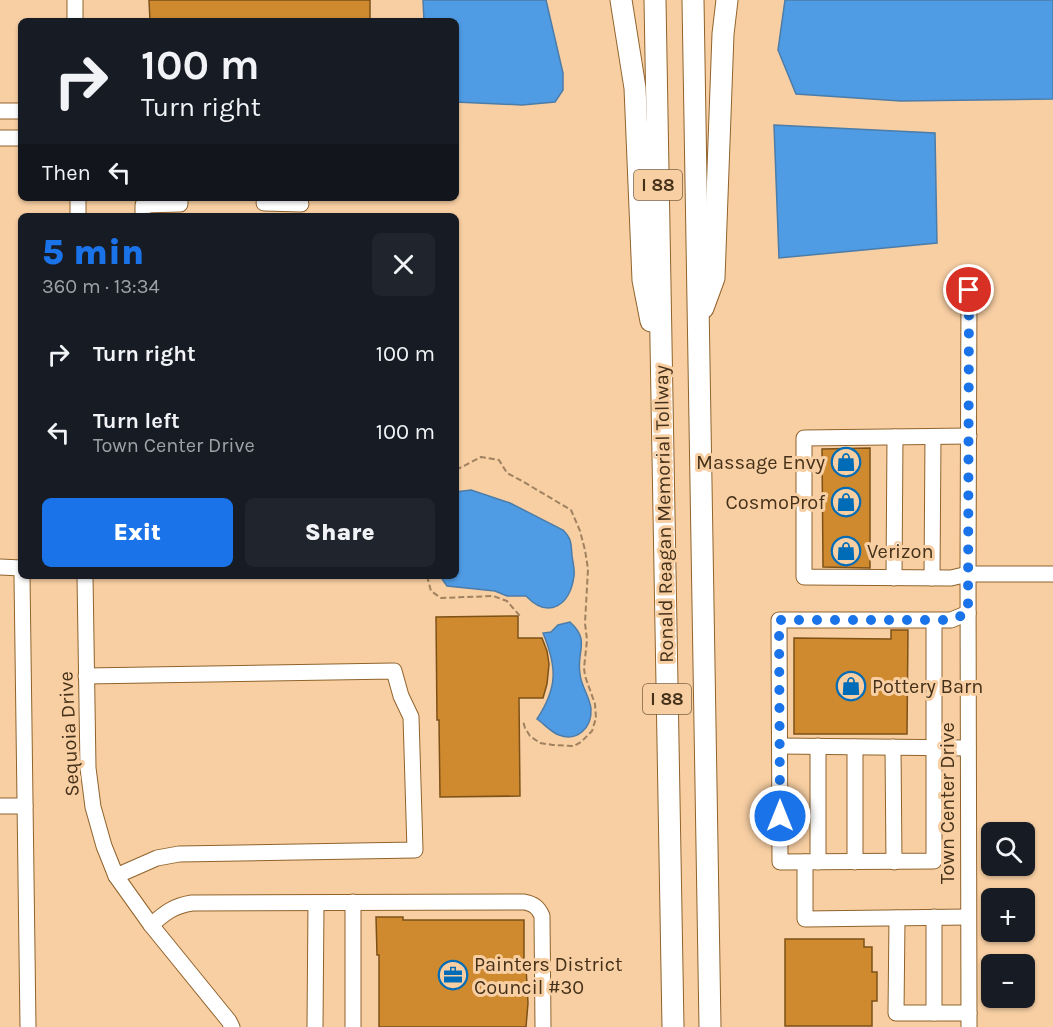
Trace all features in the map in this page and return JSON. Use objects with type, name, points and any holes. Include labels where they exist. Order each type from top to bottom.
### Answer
[{"type":"highway","points":[[621,0],[635,88],[643,280],[661,370]]},
{"type":"highway","name":"Ronald Reagan Memorial Tollway","points":[[655,0],[673,1027]]},
{"type":"highway","name":"Ronald Reagan Memorial Tollway","points":[[693,0],[710,1027]]},
{"type":"highway","points":[[698,323],[714,279],[723,34],[728,0]]},
{"type":"street","points":[[75,0],[75,18]]},
{"type":"street","points":[[0,111],[18,111]]},
{"type":"street","points":[[0,138],[18,138]]},
{"type":"street","points":[[143,213],[143,205],[180,204],[180,201]]},
{"type":"street","points":[[264,206],[303,206]]},
{"type":"street","name":"Town Center Drive","points":[[969,290],[969,1020]]},
{"type":"street","points":[[932,578],[933,436]]},
{"type":"street","points":[[969,436],[804,438],[804,577],[951,578],[968,574],[1053,573]]},
{"type":"street","points":[[894,578],[895,437]]},
{"type":"street","points":[[0,567],[18,567]]},
{"type":"street","points":[[22,579],[28,1027]]},
{"type":"street","name":"Sequoia Drive","points":[[85,579],[88,768],[93,807],[104,846],[116,876],[150,926],[232,1027]]},
{"type":"street","points":[[933,620],[933,861],[780,862],[779,620],[933,620],[951,620],[968,613]]},
{"type":"street","points":[[86,675],[394,671],[400,696],[411,717],[416,850],[179,854],[157,858],[116,876]]},
{"type":"street","points":[[780,746],[968,748]]},
{"type":"street","points":[[818,746],[805,919],[968,917]]},
{"type":"street","points":[[855,747],[855,862]]},
{"type":"street","points":[[893,747],[894,862]]},
{"type":"street","points":[[0,806],[25,806]]},
{"type":"street","points":[[353,902],[353,1027]]},
{"type":"street","points":[[150,926],[179,905],[192,903],[524,902],[533,904],[542,916],[543,1027]]},
{"type":"street","points":[[315,1027],[316,903]]},
{"type":"street","points":[[934,917],[934,1013]]},
{"type":"street","points":[[897,918],[896,1013],[934,1013],[969,1020]]},
{"type":"path","points":[[459,468],[481,457],[500,460],[507,473],[571,510],[585,550],[588,591],[584,668],[595,704],[596,718],[592,731],[574,746],[553,746],[540,743],[530,736],[523,721]]},
{"type":"path","points":[[427,579],[431,591],[441,598],[493,596],[507,602],[520,616]]},
{"type":"water","points":[[423,0],[546,0],[563,73],[563,90],[555,102],[522,105],[459,102],[459,18],[424,18]]},
{"type":"water","points":[[785,0],[1053,0],[1053,99],[901,101],[796,94],[778,50]]},
{"type":"water","points":[[774,125],[935,133],[937,243],[779,258]]},
{"type":"water","points":[[471,490],[510,503],[566,533],[570,542],[574,574],[572,586],[563,601],[550,608],[535,603],[526,596],[507,596],[495,591],[447,586],[442,579],[459,579],[459,492]]},
{"type":"water","points":[[570,622],[580,635],[580,674],[589,700],[591,716],[582,732],[566,737],[553,732],[537,719],[549,697],[553,677],[551,656],[543,633],[551,632],[558,625]]},
{"type":"building","points":[[149,0],[370,0],[370,18],[150,18]]},
{"type":"building","points":[[870,448],[870,568],[823,567],[822,449]]},
{"type":"building","points":[[518,616],[518,638],[542,638],[549,664],[543,698],[519,698],[520,796],[440,797],[436,617]]},
{"type":"building","name":"Pottery Barn","points":[[891,630],[908,630],[907,734],[794,734],[794,638],[891,639]]},
{"type":"building","name":"Painters District Council #30","points":[[376,917],[403,917],[403,920],[524,920],[524,967],[526,967],[528,1003],[526,1027],[379,1027],[379,955],[377,955]]},
{"type":"building","points":[[785,939],[864,939],[864,947],[872,947],[872,972],[877,972],[877,1001],[872,1001],[872,1026],[785,1026]]},
{"type":"place","name":"Massage Envy","points":[[846,462]]},
{"type":"place","name":"CosmoProf","points":[[846,502]]},
{"type":"place","name":"Verizon","points":[[846,551]]},
{"type":"place","name":"Pottery Barn","points":[[851,686]]},
{"type":"place","name":"Painters District Council #30","points":[[453,975]]},
{"type":"route","points":[[780,816],[779,620],[951,620],[968,613],[969,290]]}]
